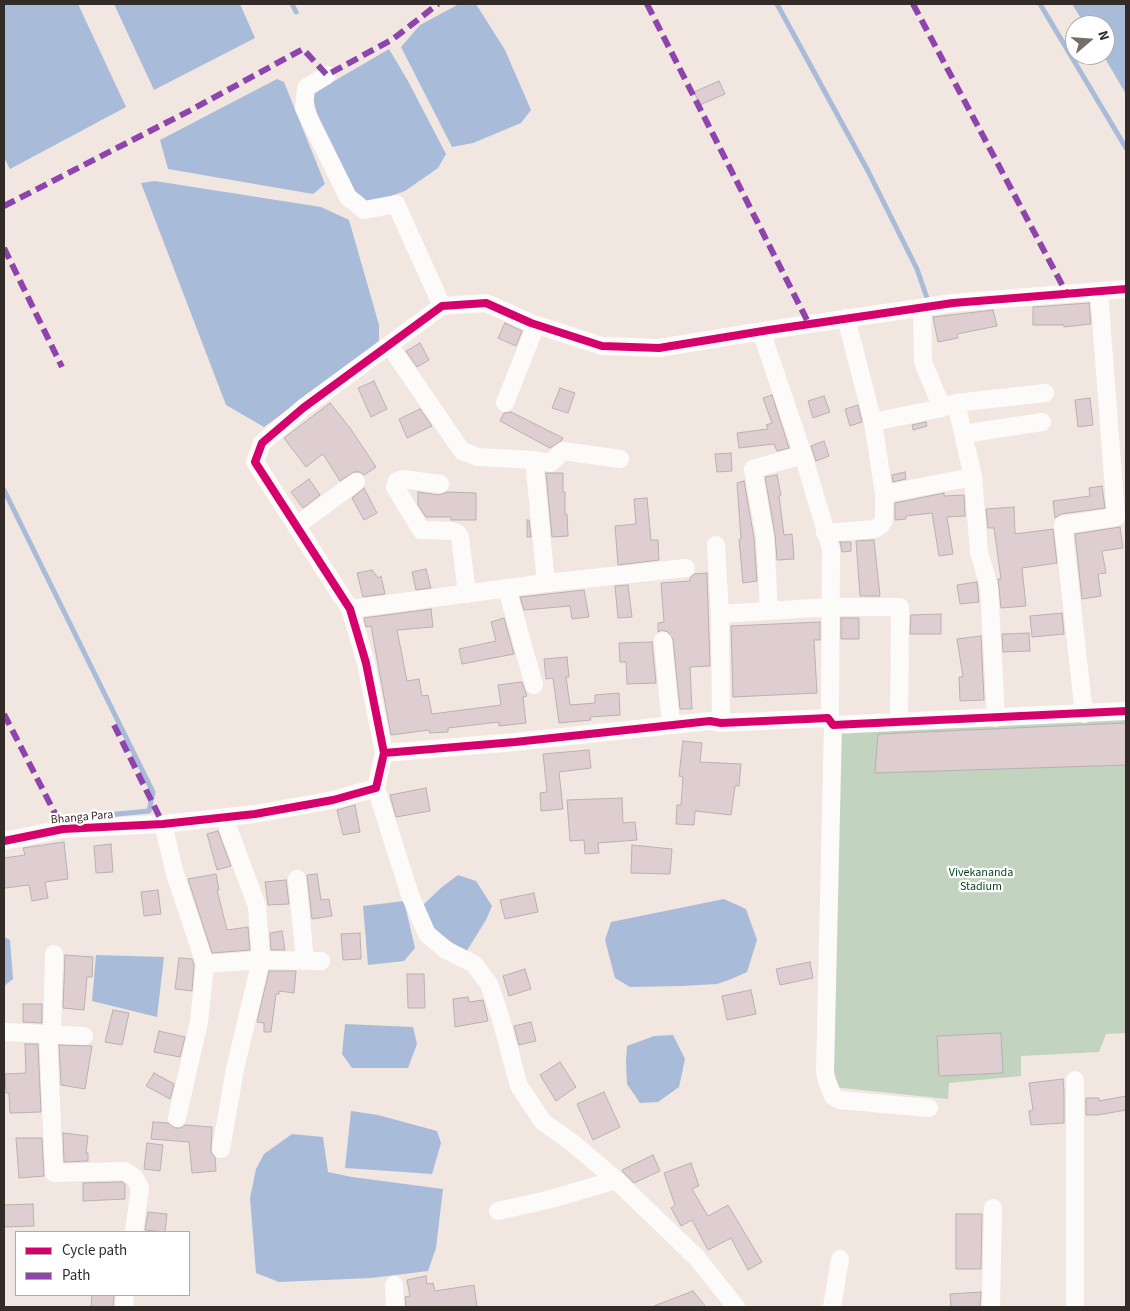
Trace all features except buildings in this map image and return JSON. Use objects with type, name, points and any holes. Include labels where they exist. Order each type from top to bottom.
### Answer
[{"type":"street","points":[[327,75],[306,88],[304,108],[348,197],[364,210],[396,204],[442,306]]},
{"type":"street","points":[[736,1307],[697,1258],[616,1180],[574,1144],[543,1122],[519,1086],[500,1016],[489,984],[474,964],[446,950],[427,934],[410,895],[376,788],[384,753],[366,663],[350,609],[255,462],[262,443],[304,408],[442,306],[486,303],[536,325],[602,346],[659,348],[953,303],[1126,289]]},
{"type":"street","points":[[1084,714],[1063,525],[1116,517],[1098,292]]},
{"type":"street","points":[[922,308],[923,362],[963,434],[973,477],[979,552],[990,586],[996,718]]},
{"type":"street","points":[[825,533],[874,529],[880,526],[884,520],[884,494],[873,422],[846,318]]},
{"type":"street","points":[[505,402],[536,325]]},
{"type":"street","points":[[761,331],[803,455],[831,549],[831,722],[826,1081],[833,1096],[839,1100],[930,1108]]},
{"type":"street","points":[[388,345],[462,451],[478,457],[534,460],[550,463],[563,451],[620,459]]},
{"type":"street","points":[[873,422],[949,406],[1045,393]]},
{"type":"street","points":[[963,434],[1042,422]]},
{"type":"street","points":[[769,611],[766,537],[752,469],[803,455]]},
{"type":"street","points":[[534,460],[546,583]]},
{"type":"street","points":[[884,494],[973,477]]},
{"type":"street","points":[[440,484],[403,478],[397,481],[395,487],[422,530],[452,531],[460,537],[466,594]]},
{"type":"street","points":[[296,526],[356,482]]},
{"type":"street","points":[[716,545],[720,614],[721,723]]},
{"type":"street","points":[[350,609],[546,583],[686,568]]},
{"type":"street","points":[[507,589],[534,685]]},
{"type":"street","points":[[720,614],[831,608],[900,607],[899,722]]},
{"type":"street","points":[[663,641],[671,726]]},
{"type":"street","points":[[384,753],[524,741],[710,721],[721,723],[899,722],[1126,711]]},
{"type":"street","name":"Bhanga Para","points":[[4,841],[63,829],[163,824],[255,814],[333,800],[376,788]]},
{"type":"street","points":[[221,1149],[235,1069],[261,960],[257,906],[224,817]]},
{"type":"street","points":[[163,824],[175,874],[205,964],[199,1022],[177,1118]]},
{"type":"street","points":[[205,964],[261,960],[313,960],[297,879]]},
{"type":"street","points":[[54,954],[50,1034],[54,1173],[125,1171],[135,1178],[140,1188],[134,1231]]},
{"type":"street","points":[[4,1032],[84,1036]]},
{"type":"street","points":[[1075,1080],[1075,1307]]},
{"type":"street","points":[[498,1211],[616,1180]]},
{"type":"street","points":[[991,1307],[993,1208]]},
{"type":"street","points":[[832,1307],[840,1259]]},
{"type":"street","points":[[394,1285],[395,1307]]},
{"type":"green space","name":"Vivekananda Stadium","points":[[1126,718],[1126,1033],[1106,1034],[1099,1052],[1021,1056],[1021,1076],[949,1083],[948,1099],[833,1087],[838,728]]},
{"type":"water","points":[[4,4],[78,4],[126,107],[10,169],[4,158]]},
{"type":"water","points":[[114,4],[240,4],[255,38],[154,90]]},
{"type":"water","points":[[459,4],[476,4],[505,50],[531,110],[521,123],[473,143],[452,147],[401,47],[420,25]]},
{"type":"water","points":[[1072,4],[1126,4],[1126,94],[1109,65],[1115,65],[1115,15],[1079,15]]},
{"type":"water","points":[[389,49],[446,154],[438,168],[405,191],[363,206],[322,133],[312,94]]},
{"type":"water","points":[[277,79],[284,82],[325,184],[313,194],[168,169],[160,140]]},
{"type":"water","points":[[155,181],[321,207],[349,220],[379,325],[379,343],[264,427],[226,405],[141,183]]},
{"type":"water","points":[[458,875],[476,881],[492,906],[486,920],[466,952],[434,931],[423,905]]},
{"type":"water","points":[[724,899],[746,909],[757,940],[747,972],[717,984],[682,986],[630,987],[615,978],[605,940],[611,922]]},
{"type":"water","points":[[404,901],[415,948],[404,961],[368,965],[363,906]]},
{"type":"water","points":[[4,937],[10,940],[13,979],[4,986]]},
{"type":"water","points":[[96,955],[164,957],[157,1017],[92,1001]]},
{"type":"water","points":[[345,1024],[413,1027],[417,1044],[408,1068],[352,1068],[342,1054]]},
{"type":"water","points":[[673,1035],[685,1059],[679,1087],[658,1102],[640,1103],[627,1084],[627,1046],[654,1036]]},
{"type":"water","points":[[351,1111],[378,1115],[437,1131],[441,1143],[432,1174],[345,1168]]},
{"type":"water","points":[[292,1134],[323,1137],[328,1172],[443,1189],[436,1248],[428,1271],[371,1278],[279,1282],[256,1273],[250,1198],[256,1169],[264,1154]]},
{"type":"waterway","points":[[292,4],[296,12]]},
{"type":"waterway","points":[[777,4],[868,171],[917,269],[928,301]]},
{"type":"waterway","points":[[1040,4],[1126,148]]},
{"type":"waterway","points":[[4,490],[153,792],[149,811],[66,819],[53,822]]},
{"type":"marked path","points":[[4,206],[191,110],[303,49],[327,75],[393,39],[438,4]]},
{"type":"marked path","points":[[647,4],[809,324]]},
{"type":"marked path","points":[[913,4],[1067,294]]},
{"type":"marked path","points":[[4,248],[62,367]]},
{"type":"marked path","points":[[4,714],[63,829]]},
{"type":"marked path","points":[[114,725],[163,824]]},
{"type":"cycle path","points":[[384,753],[366,663],[350,609],[255,462],[262,443],[303,408],[442,306],[486,303],[531,323],[602,346],[659,348],[953,303],[1126,289]]},
{"type":"cycle path","points":[[4,841],[63,829],[163,824],[255,814],[333,800],[376,788],[384,753],[515,742],[710,721],[721,723],[828,718],[833,725],[1126,711]]}]
